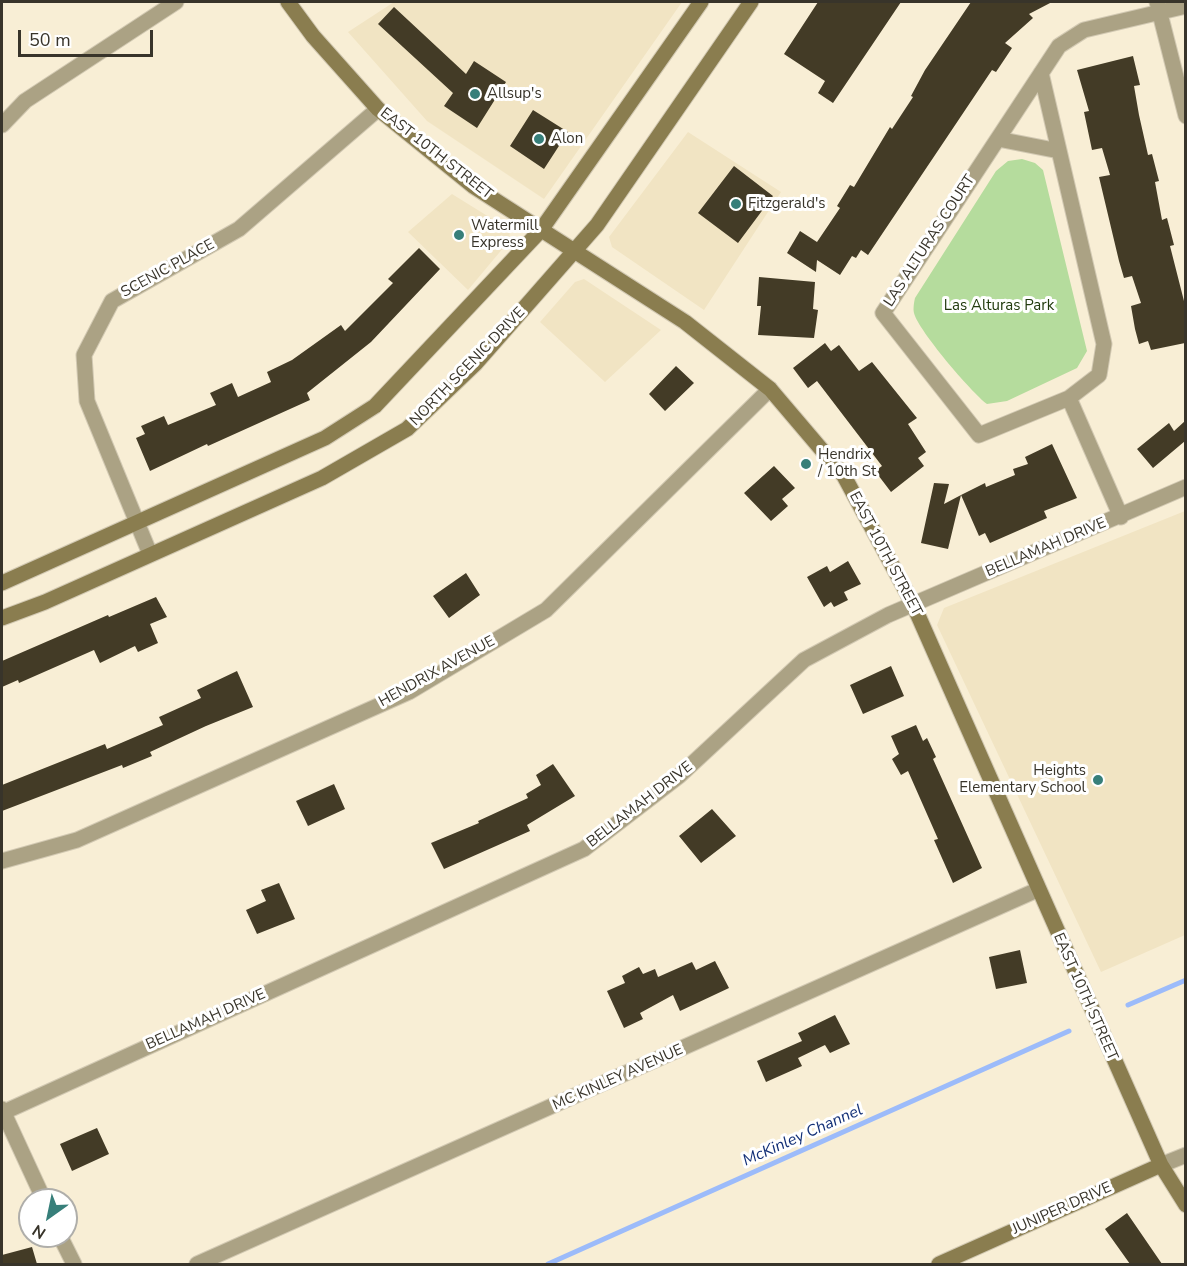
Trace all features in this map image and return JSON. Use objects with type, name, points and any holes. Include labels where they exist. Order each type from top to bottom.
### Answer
[{"type":"main road","name":"EAST 10TH STREET","points":[[288,2],[313,36],[378,109],[473,186],[574,253],[685,322],[770,389],[844,476],[913,604],[1037,890],[1161,1165],[1185,1205]]},
{"type":"main road","points":[[2,583],[325,438],[375,406],[541,230],[701,2]]},
{"type":"main road","name":"NORTH SCENIC DRIVE","points":[[2,618],[322,478],[407,429],[476,363],[597,225],[751,2]]},
{"type":"main road","name":"JUNIPER DRIVE","points":[[939,1264],[1161,1165]]},
{"type":"street","points":[[2,125],[25,102],[176,2]]},
{"type":"street","points":[[1158,6],[1185,116]]},
{"type":"street","name":"LAS ALTURAS COURT","points":[[1041,73],[1104,344],[1099,375],[1069,398],[979,435],[883,312],[998,139],[1041,73],[1059,46],[1084,30],[1158,6],[1185,6]]},
{"type":"street","name":"SCENIC PLACE","points":[[150,554],[87,401],[84,355],[112,301],[239,229],[378,109]]},
{"type":"street","points":[[998,139],[1059,151]]},
{"type":"street","name":"HENDRIX AVENUE","points":[[2,861],[77,840],[409,692],[546,610],[770,389]]},
{"type":"street","points":[[1069,398],[1121,517]]},
{"type":"street","name":"BELLAMAH DRIVE","points":[[2,1111],[584,849],[679,776],[804,660],[913,604],[1121,517],[1185,487]]},
{"type":"street","name":"MC KINLEY AVENUE","points":[[197,1264],[1037,890]]},
{"type":"street","points":[[2,1111],[38,1188]]},
{"type":"street","name":"JUNIPER DRIVE","points":[[1161,1165],[1185,1155]]},
{"type":"street","points":[[66,1248],[74,1264]]},
{"type":"shaded area","points":[[394,2],[682,2],[544,199],[427,121],[348,32]]},
{"type":"shaded area","points":[[688,132],[781,192],[704,310],[612,247],[609,237]]},
{"type":"shaded area","points":[[452,194],[510,230],[509,241],[468,290],[408,232]]},
{"type":"shaded area","points":[[584,279],[661,330],[605,382],[540,322],[575,282]]},
{"type":"shaded area","name":"Heights Elementary School","points":[[1185,511],[1185,935],[1101,972],[937,625],[944,608]]},
{"type":"green space","name":"Las Alturas Park","points":[[1022,159],[1035,163],[1043,170],[1087,351],[1077,368],[1007,401],[987,404],[958,374],[925,333],[914,313],[914,303],[996,171],[1008,161]]},
{"type":"building","points":[[818,2],[901,2],[833,103],[818,93],[825,81],[784,54]]},
{"type":"building","points":[[971,2],[1052,2],[1029,14],[1033,18],[1005,43],[1012,48],[996,72],[992,70],[868,255],[861,250],[856,258],[852,256],[840,275],[817,260],[816,272],[787,253],[800,231],[817,242],[840,208],[837,206],[850,185],[854,187],[890,127],[892,129],[913,97],[911,96],[925,70]]},
{"type":"building","points":[[394,7],[466,74],[474,61],[506,82],[477,128],[444,106],[453,93],[378,24]]},
{"type":"building","points":[[1133,56],[1140,85],[1134,86],[1139,115],[1148,155],[1152,154],[1159,181],[1155,182],[1162,220],[1167,218],[1174,245],[1170,246],[1185,305],[1185,343],[1151,350],[1148,341],[1139,344],[1135,329],[1131,306],[1141,303],[1132,276],[1124,278],[1119,261],[1099,177],[1110,175],[1102,148],[1092,150],[1084,112],[1089,111],[1077,70]]},
{"type":"building","name":"Alon","points":[[533,110],[568,132],[544,169],[510,146]]},
{"type":"building","name":"Fitzgerald's","points":[[734,166],[773,196],[738,243],[698,213]]},
{"type":"building","points":[[419,248],[440,269],[371,342],[307,393],[310,400],[150,471],[136,438],[145,434],[141,426],[164,416],[168,425],[216,405],[210,393],[232,383],[238,397],[271,382],[267,372],[292,360],[341,325],[345,331],[393,283],[388,279]]},
{"type":"building","points":[[759,277],[815,282],[813,309],[818,310],[814,338],[758,335],[761,306],[757,306]]},
{"type":"building","points":[[825,343],[831,351],[839,345],[859,371],[872,362],[917,418],[908,424],[926,452],[918,458],[924,466],[891,492],[875,471],[882,466],[817,381],[808,388],[793,368]]},
{"type":"building","points":[[676,366],[694,383],[665,411],[649,394]]},
{"type":"building","points":[[1185,421],[1185,441],[1153,468],[1137,449],[1169,423],[1174,431]]},
{"type":"building","points":[[1052,444],[1077,498],[1044,511],[1047,518],[990,543],[985,533],[979,536],[961,495],[985,483],[986,487],[1015,475],[1013,469],[1028,464],[1025,457]]},
{"type":"building","points":[[774,466],[795,488],[782,499],[788,506],[771,521],[744,493]]},
{"type":"building","points":[[934,483],[949,484],[944,504],[961,495],[948,549],[921,543]]},
{"type":"building","points":[[848,561],[861,584],[844,592],[848,600],[834,607],[831,602],[824,607],[807,577],[827,566],[830,572]]},
{"type":"building","points":[[466,573],[480,595],[449,618],[433,596]]},
{"type":"building","points":[[156,597],[167,617],[150,624],[158,643],[138,652],[135,646],[100,663],[94,650],[19,683],[18,680],[2,687],[2,661]]},
{"type":"building","points":[[891,666],[904,696],[863,714],[850,685]]},
{"type":"building","points":[[237,671],[253,707],[150,752],[152,756],[123,768],[122,765],[2,811],[2,785],[105,744],[107,749],[163,725],[159,717],[201,698],[197,690]]},
{"type":"building","points":[[916,725],[923,741],[927,738],[936,757],[933,759],[982,868],[953,883],[934,840],[938,839],[908,771],[901,775],[892,759],[899,754],[891,736]]},
{"type":"building","points":[[553,764],[575,796],[527,825],[530,831],[444,869],[431,843],[479,823],[478,821],[528,798],[526,794],[541,785],[536,775]]},
{"type":"building","points":[[334,784],[345,809],[308,826],[296,801]]},
{"type":"building","points":[[712,809],[736,836],[701,863],[679,836]]},
{"type":"building","points":[[279,883],[295,919],[257,934],[246,910],[266,901],[261,890]]},
{"type":"building","points":[[1020,950],[1027,983],[996,989],[989,957]]},
{"type":"building","points":[[715,961],[729,988],[680,1011],[673,995],[640,1013],[643,1019],[624,1028],[607,991],[625,983],[622,976],[639,967],[643,974],[655,969],[658,977],[692,962],[696,970]]},
{"type":"building","points":[[835,1015],[850,1044],[830,1053],[825,1045],[798,1058],[802,1066],[766,1082],[757,1061],[802,1041],[798,1033]]},
{"type":"building","points":[[97,1128],[109,1154],[72,1171],[60,1144]]},
{"type":"building","points":[[1127,1213],[1162,1264],[1130,1264],[1105,1229]]},
{"type":"building","points":[[32,1248],[37,1264],[2,1264],[2,1255]]},
{"type":"waterway","name":"McKinley Channel","points":[[1128,1005],[1186,980]]},
{"type":"waterway","name":"McKinley Channel","points":[[548,1264],[1069,1031]]},
{"type":"place","name":"Allsup's","points":[[475,94]]},
{"type":"place","name":"Alon","points":[[539,139]]},
{"type":"place","name":"Fitzgerald's","points":[[736,204]]},
{"type":"place","name":"Watermill Express","points":[[459,235]]},
{"type":"place","name":"Hendrix / 10th St","points":[[806,464]]},
{"type":"place","name":"Heights Elementary School","points":[[1098,780]]}]
